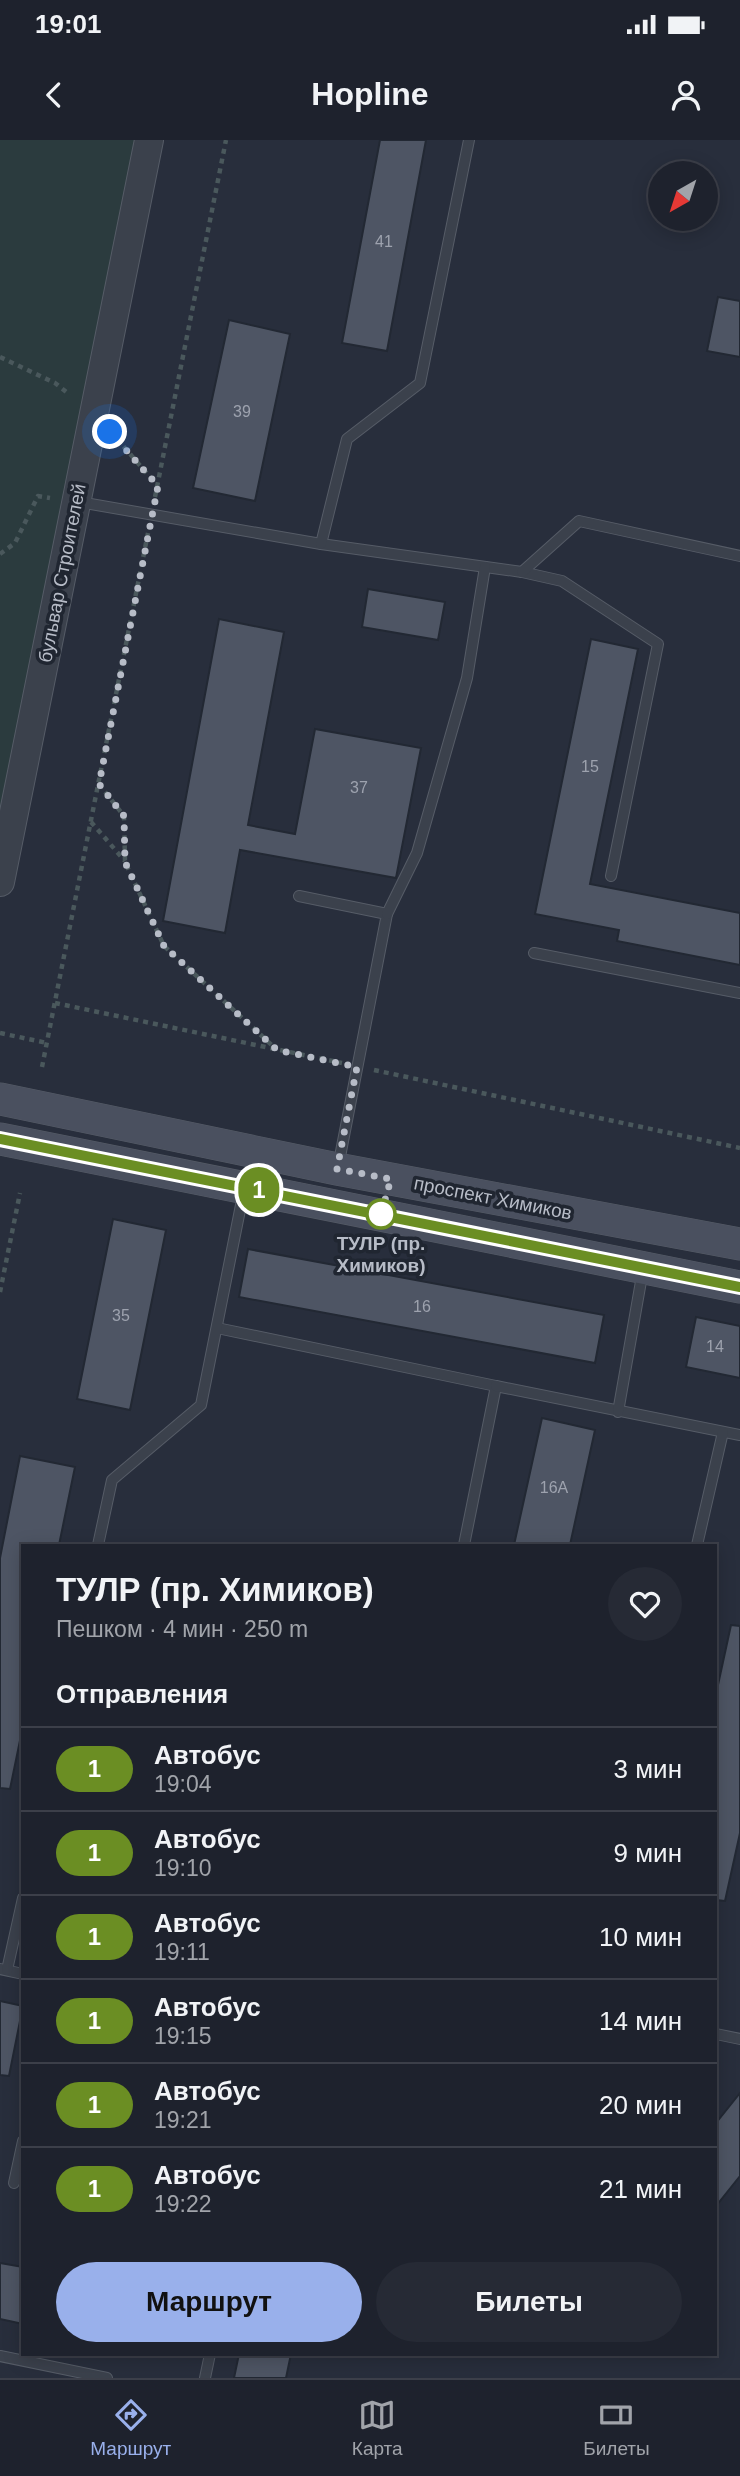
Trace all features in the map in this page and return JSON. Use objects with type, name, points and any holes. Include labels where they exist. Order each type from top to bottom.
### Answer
[{"type":"main road","name":"проспект Химиков","points":[[0,1099],[337,1169],[740,1244]]},
{"type":"main road","name":"проспект Химиков","points":[[0,1139],[740,1287]]},
{"type":"street","name":"бульвар Строителей","points":[[0,882],[149,140]]},
{"type":"lane","points":[[321,544],[347,439],[420,383],[469,140]]},
{"type":"lane","points":[[76,502],[321,544],[522,572],[562,581],[658,644],[611,876]]},
{"type":"lane","points":[[522,572],[579,521],[740,556]]},
{"type":"lane","points":[[337,1169],[387,914],[417,853],[467,678],[485,567]]},
{"type":"lane","points":[[299,896],[387,914]]},
{"type":"lane","points":[[534,953],[740,993]]},
{"type":"lane","points":[[98,1544],[112,1480],[201,1405],[245,1187]]},
{"type":"lane","points":[[618,1412],[643,1267]]},
{"type":"lane","points":[[217,1328],[740,1435]]},
{"type":"lane","points":[[464,1544],[496,1386]]},
{"type":"lane","points":[[697,1544],[723,1432]]},
{"type":"lane","points":[[21,1905],[4,1969],[21,1973]]},
{"type":"lane","points":[[717,2034],[740,2039]]},
{"type":"lane","points":[[14,2183],[21,2150]]},
{"type":"lane","points":[[0,2356],[107,2378]]},
{"type":"lane","points":[[205,2378],[210,2356]]},
{"type":"path","points":[[42,1067],[226,140]]},
{"type":"path","points":[[0,357],[55,383],[94,414],[158,486]]},
{"type":"path","points":[[0,554],[15,543],[38,496],[76,502]]},
{"type":"path","points":[[99,784],[124,816],[125,862]]},
{"type":"path","points":[[91,822],[125,862],[164,946],[277,1050]]},
{"type":"path","points":[[55,1003],[740,1148]]},
{"type":"path","points":[[0,1033],[47,1043]]},
{"type":"path","points":[[0,1292],[20,1193]]},
{"type":"shaded area","points":[[0,140],[149,140],[0,882]]},
{"type":"building","points":[[380,140],[426,140],[387,351],[342,343]]},
{"type":"building","points":[[718,297],[740,301],[740,357],[707,351]]},
{"type":"building","points":[[229,320],[290,334],[255,501],[193,488]]},
{"type":"building","points":[[368,589],[445,602],[438,640],[362,627]]},
{"type":"building","points":[[219,619],[284,632],[248,825],[295,834],[315,729],[421,748],[396,878],[240,850],[225,933],[163,921]]},
{"type":"building","points":[[591,639],[638,649],[590,884],[740,913],[740,965],[617,941],[619,930],[535,914]]},
{"type":"building","points":[[113,1219],[166,1230],[130,1410],[77,1399]]},
{"type":"building","points":[[248,1249],[604,1315],[595,1363],[239,1297]]},
{"type":"building","points":[[696,1317],[740,1326],[740,1378],[686,1367]]},
{"type":"building","points":[[542,1418],[595,1430],[570,1544],[514,1544]]},
{"type":"building","points":[[20,1456],[75,1467],[59,1544],[21,1544],[21,1736],[10,1789],[0,1788],[0,1558]]},
{"type":"building","points":[[731,1625],[740,1626],[740,1833],[725,1901],[717,1900],[717,1689]]},
{"type":"building","points":[[0,2001],[21,2006],[21,2016],[9,2076],[0,2075]]},
{"type":"building","points":[[740,2093],[740,2176],[717,2205],[717,2122]]},
{"type":"building","points":[[0,2263],[21,2267],[21,2324],[0,2319]]},
{"type":"building","points":[[239,2356],[291,2356],[286,2378],[234,2378]]},
{"type":"bus line","name":"1","points":[[0,1139],[740,1287]]},
{"type":"place","name":"ТУЛР (пр. Химиков)","points":[[381,1214]]},
{"type":"route","points":[[110,432],[158,486],[99,784],[124,816],[125,862],[164,946],[277,1050],[357,1067],[337,1169],[391,1179],[381,1214]]}]
